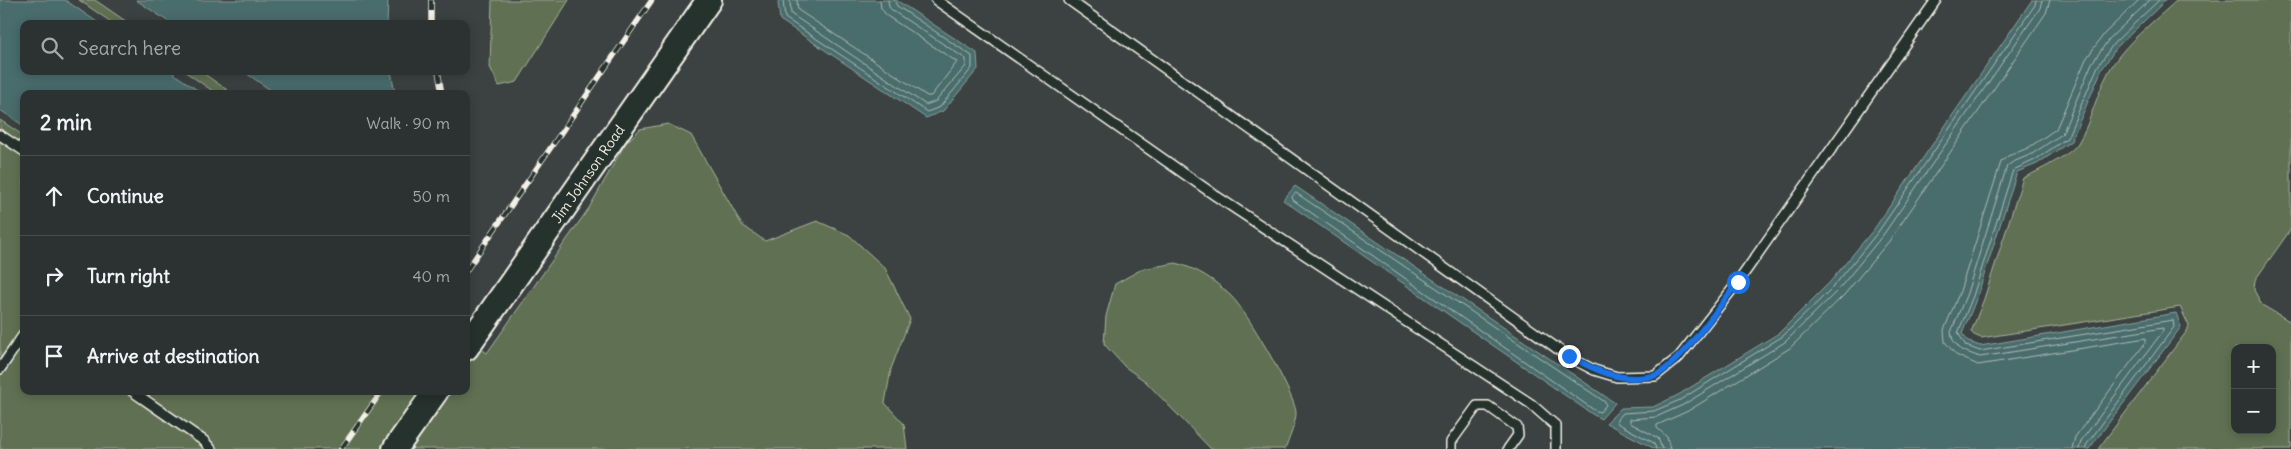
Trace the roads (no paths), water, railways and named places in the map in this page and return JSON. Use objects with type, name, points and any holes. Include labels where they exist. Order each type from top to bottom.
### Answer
[{"type":"street","name":"Jim Johnson Road","points":[[470,342],[709,0]]},
{"type":"street","points":[[395,449],[433,395]]},
{"type":"lane","points":[[936,0],[1216,196],[1531,404],[1556,426],[1556,449]]},
{"type":"lane","points":[[1069,0],[1569,356],[1594,370],[1616,378],[1655,376],[1679,358],[1738,282],[1936,0]]},
{"type":"lane","points":[[0,135],[20,148]]},
{"type":"lane","points":[[0,369],[20,340]]},
{"type":"lane","points":[[138,395],[204,441],[211,449]]},
{"type":"lane","points":[[1451,449],[1451,442],[1477,406],[1488,406],[1517,427],[1518,435],[1508,449]]},
{"type":"water","points":[[0,0],[65,0],[94,20],[20,20],[20,75],[176,75],[197,90],[20,90],[20,123],[0,110]]},
{"type":"water","points":[[136,0],[388,0],[387,20],[166,20]]},
{"type":"water","points":[[779,0],[896,0],[977,53],[978,69],[943,111],[926,118],[780,20]]},
{"type":"water","points":[[2032,0],[2166,0],[2117,47],[2102,69],[2071,141],[2037,164],[2017,172],[1977,297],[1962,334],[1969,342],[1980,346],[2176,313],[2181,327],[2089,449],[1655,449],[1606,423],[1621,408],[1653,407],[1678,395],[1779,333],[1830,282],[1874,229]]},
{"type":"water","points":[[249,75],[392,75],[394,90],[270,90]]},
{"type":"water","points":[[1295,186],[1615,403],[1601,419],[1592,414],[1283,200]]},
{"type":"railway","points":[[431,0],[431,20]]},
{"type":"railway","points":[[470,265],[652,0]]},
{"type":"railway","points":[[439,75],[441,90]]},
{"type":"railway","points":[[341,449],[379,395]]}]
